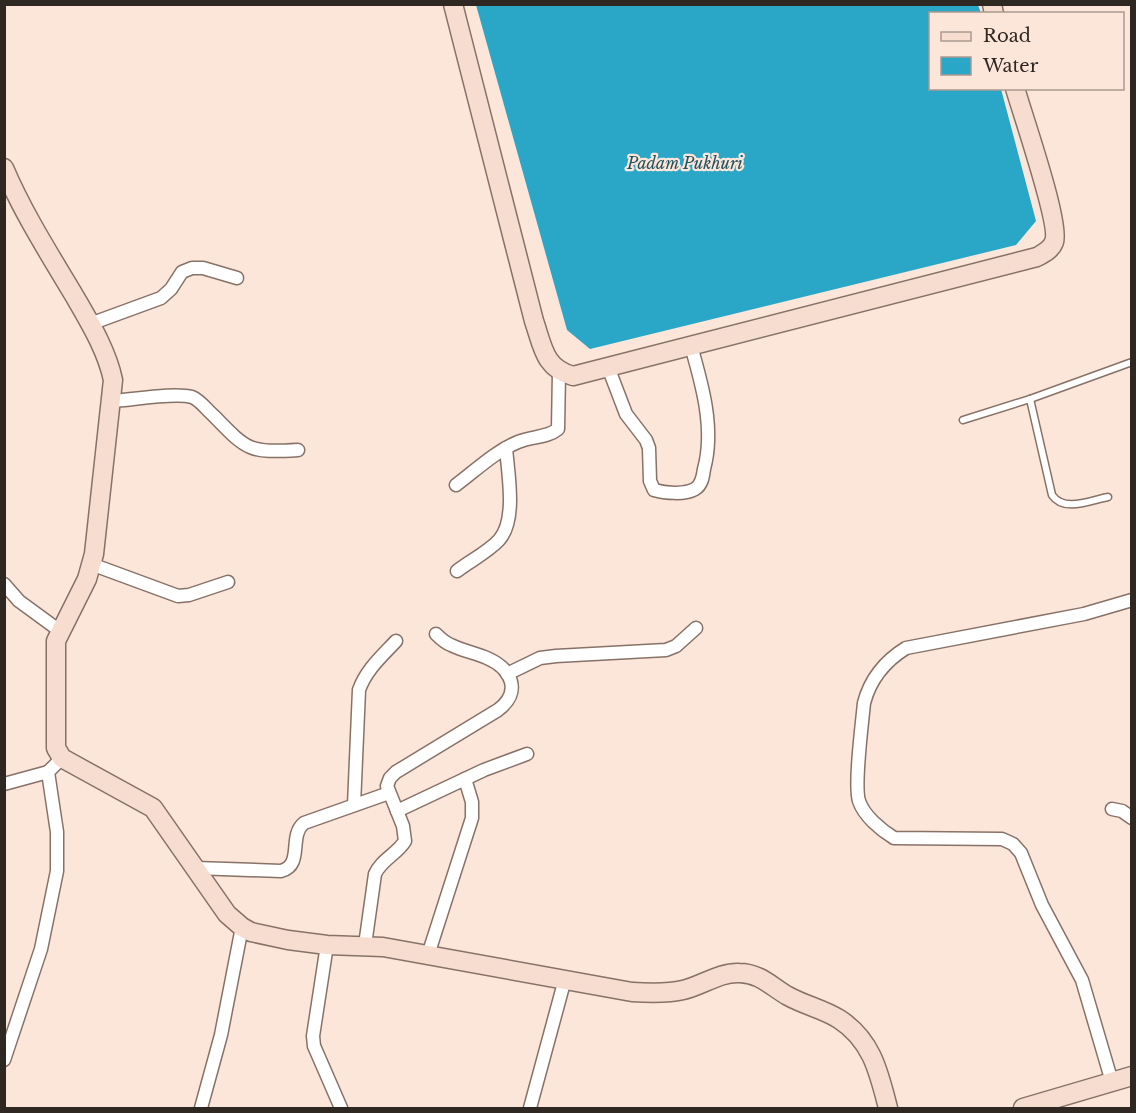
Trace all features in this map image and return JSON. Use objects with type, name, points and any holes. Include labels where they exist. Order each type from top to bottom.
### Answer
[{"type":"street","points":[[453,4],[534,321],[547,358],[559,372],[573,376],[1037,257],[1048,251],[1055,242],[1053,216],[1016,90]]},
{"type":"street","points":[[4,168],[15,194],[90,324],[111,368],[113,380],[95,546],[87,579],[60,631],[55,647],[56,748],[62,758],[153,808],[227,914],[251,932],[327,945],[365,945],[632,992],[682,991],[738,972],[760,977],[789,996],[838,1018],[855,1032],[874,1059],[888,1108]]},
{"type":"street","points":[[90,324],[161,298],[171,290],[182,272],[192,268],[203,268],[237,278]]},
{"type":"street","points":[[608,367],[626,414],[646,440],[649,448],[650,482],[654,490],[685,492],[695,489],[701,482],[709,452],[706,410],[691,346]]},
{"type":"street","points":[[456,485],[506,448],[520,441],[552,434],[558,429],[559,372]]},
{"type":"street","points":[[112,401],[180,396],[194,398],[240,442],[252,449],[273,452],[298,450]]},
{"type":"street","points":[[457,571],[498,542],[507,530],[510,518],[506,448]]},
{"type":"street","points":[[91,564],[178,596],[189,595],[228,582]]},
{"type":"street","points":[[4,584],[19,601],[60,631]]},
{"type":"street","points":[[1112,1082],[1082,980],[1042,905],[1021,854],[1013,844],[1002,839],[894,838],[864,811],[857,793],[866,697],[884,665],[896,654],[906,648],[1084,614],[1131,600]]},
{"type":"street","points":[[507,674],[540,658],[666,650],[676,646],[696,628]]},
{"type":"street","points":[[365,945],[375,874],[378,867],[405,841],[403,826],[388,793],[387,786],[390,778],[396,772],[506,704],[513,689],[507,674],[489,659],[450,645],[436,634]]},
{"type":"street","points":[[354,805],[359,690],[370,668],[396,641]]},
{"type":"street","points":[[397,811],[484,770],[527,754]]},
{"type":"street","points":[[4,784],[48,772],[62,758]]},
{"type":"street","points":[[5,1057],[28,994],[41,949],[57,871],[57,832],[48,772]]},
{"type":"street","points":[[428,955],[472,818],[472,802],[465,779]]},
{"type":"street","points":[[195,868],[287,870],[294,860],[296,834],[304,823],[388,793]]},
{"type":"street","points":[[1112,809],[1122,811],[1131,818]]},
{"type":"street","points":[[201,1108],[222,1035],[242,927]]},
{"type":"street","points":[[327,945],[313,1036],[341,1108]]},
{"type":"street","points":[[530,1108],[566,979]]},
{"type":"street","points":[[1023,1108],[1131,1076]]},
{"type":"lane","points":[[963,420],[1030,399],[1131,362]]},
{"type":"lane","points":[[1030,399],[1052,495],[1057,502],[1065,506],[1108,497]]},
{"type":"water","name":"Padam Pukhuri","points":[[476,5],[978,5],[981,12],[929,12],[929,90],[1001,90],[1036,221],[1016,245],[590,349],[567,330]]}]
